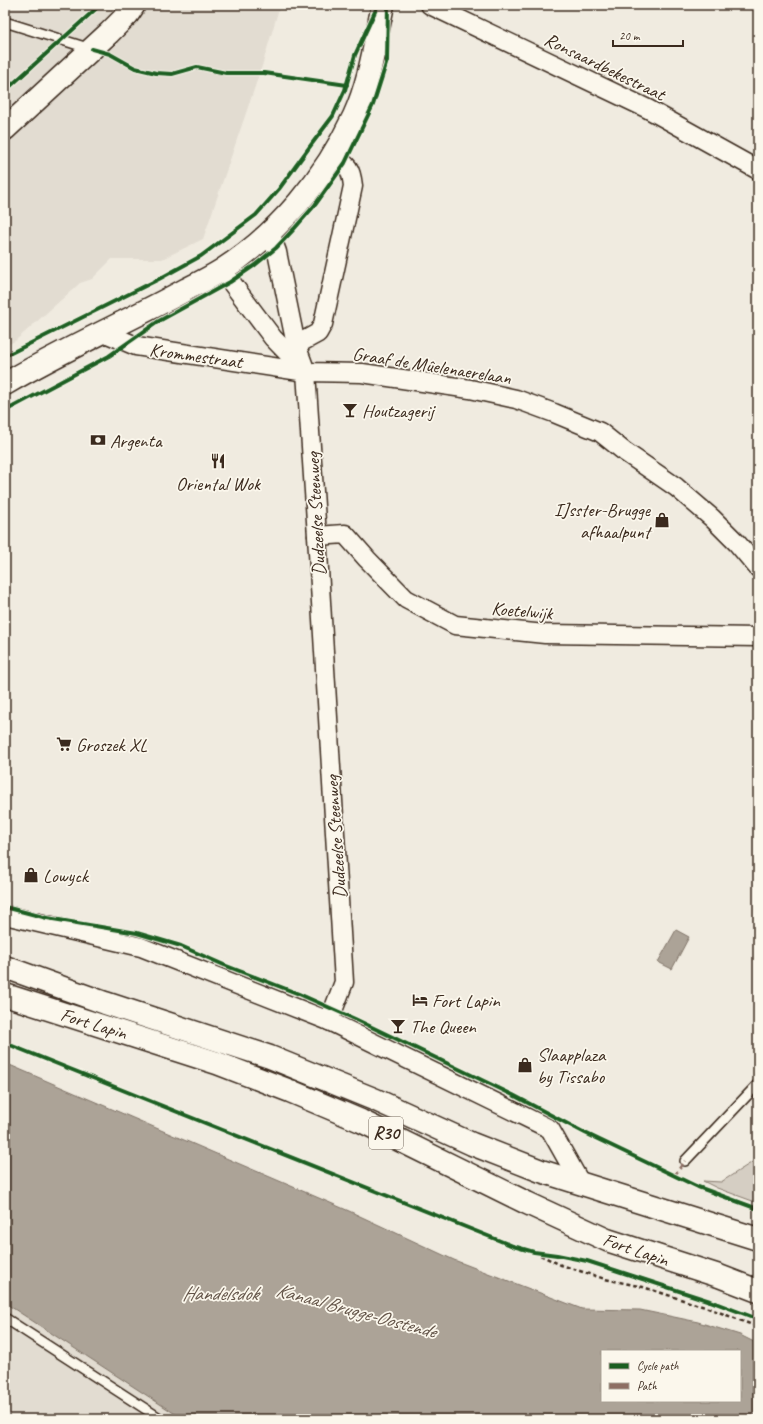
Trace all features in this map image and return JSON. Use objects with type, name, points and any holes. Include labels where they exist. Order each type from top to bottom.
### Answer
[{"type":"main road","points":[[5,128],[92,49],[128,14],[134,5]]},
{"type":"main road","points":[[5,384],[37,365],[157,306],[222,270],[270,233],[310,188],[333,156],[354,115],[369,72],[383,5]]},
{"type":"main road","name":"Fort Lapin","points":[[5,967],[105,1003],[270,1057],[376,1100],[472,1144],[541,1171],[758,1239]]},
{"type":"main road","name":"Fort Lapin","points":[[5,996],[217,1063],[283,1088],[361,1121],[527,1203],[606,1240],[719,1276],[758,1291]]},
{"type":"street","name":"Ronsaardbekestraat","points":[[430,5],[648,109],[758,170]]},
{"type":"street","points":[[296,345],[318,333],[323,324],[353,186],[352,176],[348,167],[345,163],[333,156]]},
{"type":"street","name":"Dudzeelse Steenweg","points":[[270,233],[277,252],[296,345],[306,372],[344,982],[329,1021]]},
{"type":"street","points":[[222,270],[273,338],[306,372]]},
{"type":"street","name":"Krommestraat","points":[[103,332],[136,346],[306,372]]},
{"type":"street","name":"Graaf de Mûelenaerelaan","points":[[306,372],[362,373],[470,389],[516,399],[600,432],[625,452],[676,487],[712,518],[737,543],[758,568]]},
{"type":"street","name":"Koetelwijk","points":[[317,536],[345,534],[406,599],[455,625],[545,634],[758,637]]},
{"type":"street","points":[[5,915],[141,947],[329,1021],[550,1129],[581,1184]]},
{"type":"lane","points":[[5,22],[92,49]]},
{"type":"lane","points":[[685,1161],[758,1084]]},
{"type":"lane","points":[[5,1318],[161,1419]]},
{"type":"path","points":[[746,1204],[756,1208],[758,1204]]},
{"type":"path","points":[[527,1250],[549,1254]]},
{"type":"path","points":[[534,1252],[561,1265],[605,1279],[643,1287],[708,1308],[758,1327]]},
{"type":"shaded area","points":[[5,5],[280,5],[262,66],[203,239],[162,259],[112,259],[92,279],[80,283],[15,341],[5,346]]},
{"type":"shaded area","points":[[758,1156],[758,1203],[717,1188],[703,1181],[721,1182],[751,1163]]},
{"type":"shaded area","points":[[5,1303],[183,1419],[5,1419]]},
{"type":"water","points":[[676,930],[689,937],[672,969],[658,962]]},
{"type":"water","name":"Handelsdok","points":[[5,1063],[349,1211],[454,1260],[582,1309],[640,1310],[698,1322],[740,1335],[758,1344],[758,1419],[183,1419],[5,1303]]},
{"type":"marked path","points":[[674,1176],[685,1161]]},
{"type":"cycle path","points":[[5,91],[100,5]]},
{"type":"cycle path","points":[[5,356],[159,279],[201,256],[256,215],[279,189],[333,116],[345,90],[355,55],[378,5]]},
{"type":"cycle path","points":[[5,411],[109,356],[159,321],[230,282],[276,248],[294,229],[315,205],[345,163],[373,105],[387,61],[388,5]]},
{"type":"cycle path","points":[[92,49],[110,54],[135,68],[156,73],[172,74],[197,67],[226,73],[264,73],[347,85]]},
{"type":"cycle path","points":[[5,907],[47,918],[137,933],[181,946],[224,965],[299,994],[355,1019],[513,1095],[585,1133],[698,1187],[758,1209]]},
{"type":"cycle path","points":[[5,1043],[513,1246],[534,1252],[587,1261],[710,1301],[758,1319]]},
{"type":"place","name":"Houtzagerij","points":[[350,410]]},
{"type":"place","name":"Argenta","points":[[98,440]]},
{"type":"place","name":"Oriental Wok","points":[[218,461]]},
{"type":"place","name":"IJsster-Brugge afhaalpunt","points":[[662,520]]},
{"type":"place","name":"Groszek XL","points":[[64,744]]},
{"type":"place","name":"Lowyck","points":[[31,875]]},
{"type":"place","name":"Fort Lapin","points":[[420,1000]]},
{"type":"place","name":"The Queen","points":[[398,1026]]},
{"type":"place","name":"Slaapplaza by Tissabo","points":[[525,1065]]},
{"type":"water label","name":"Kanaal Brugge-Oostende","points":[[356,1310]]}]
